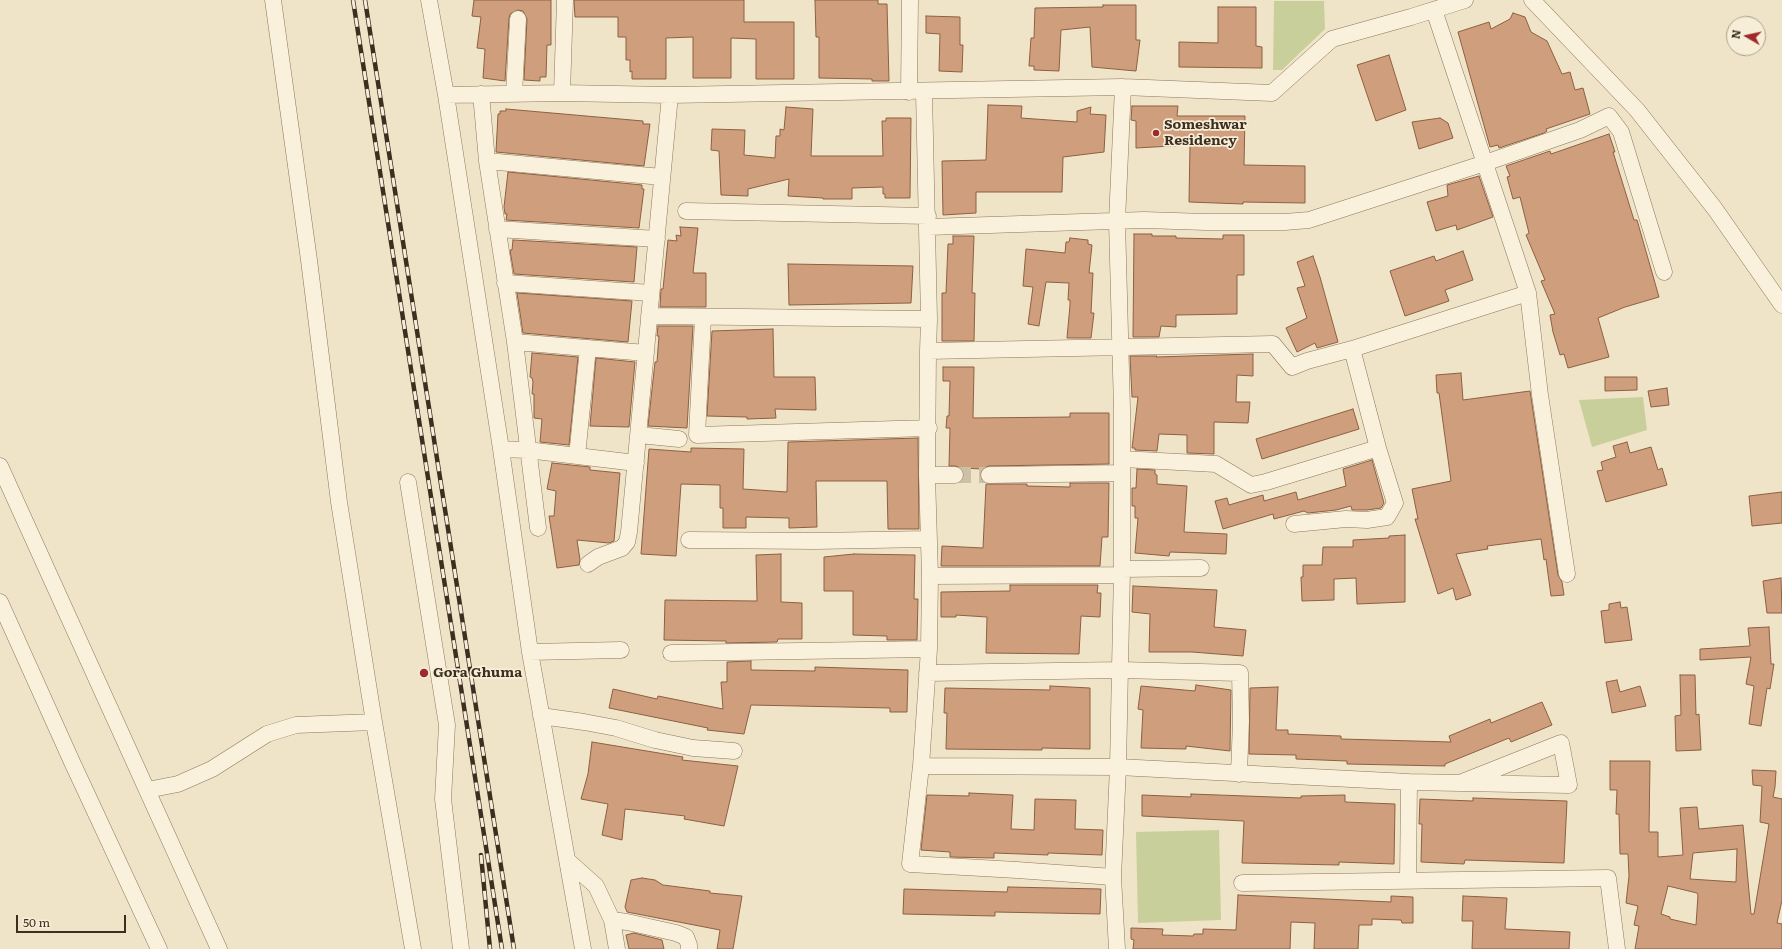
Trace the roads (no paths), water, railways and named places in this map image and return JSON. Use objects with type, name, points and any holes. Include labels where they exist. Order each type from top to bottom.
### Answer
[{"type":"street","points":[[273,0],[309,260],[339,502],[374,722],[413,949]]},
{"type":"street","points":[[429,0],[446,95],[501,449],[530,652],[583,949]]},
{"type":"street","points":[[562,93],[565,0]]},
{"type":"street","points":[[910,0],[928,222],[929,428],[927,475],[930,576],[929,649],[920,766],[910,864],[1113,877]]},
{"type":"street","points":[[446,95],[562,93],[670,95],[917,92],[1123,87],[1272,93],[1332,39],[1465,0]]},
{"type":"street","points":[[1532,0],[1637,110],[1715,209],[1782,305]]},
{"type":"street","points":[[1434,10],[1528,293],[1540,395],[1566,574]]},
{"type":"street","points":[[514,94],[518,19]]},
{"type":"street","points":[[1117,949],[1113,877],[1118,767],[1122,572],[1122,466],[1116,221],[1123,87]]},
{"type":"street","points":[[481,94],[487,161],[515,342],[527,450],[538,528]]},
{"type":"street","points":[[588,564],[598,557],[622,548],[627,542],[639,435],[670,95]]},
{"type":"street","points":[[686,211],[928,222],[1285,222],[1309,220],[1485,163],[1580,130],[1609,116],[1621,132],[1664,272]]},
{"type":"street","points":[[487,161],[662,177]]},
{"type":"street","points":[[497,229],[657,240]]},
{"type":"street","points":[[506,283],[651,293]]},
{"type":"street","points":[[928,351],[1273,344],[1292,367],[1307,361],[1352,349],[1528,293]]},
{"type":"street","points":[[649,316],[703,318],[929,319]]},
{"type":"street","points":[[703,318],[697,435],[929,428]]},
{"type":"street","points":[[515,342],[646,353]]},
{"type":"street","points":[[577,456],[588,348]]},
{"type":"street","points":[[1294,524],[1346,519],[1367,520],[1387,517],[1396,503],[1378,448],[1352,349]]},
{"type":"street","points":[[639,435],[679,439]]},
{"type":"street","points":[[989,475],[1122,466],[1216,464],[1251,485],[1266,482],[1378,448]]},
{"type":"street","points":[[501,449],[527,450],[636,463]]},
{"type":"street","points":[[0,466],[219,949]]},
{"type":"street","points":[[927,475],[955,475]]},
{"type":"street","points":[[408,482],[446,718],[447,743],[443,778],[443,799],[461,949]]},
{"type":"street","points":[[689,540],[816,541],[928,539]]},
{"type":"street","points":[[930,576],[1122,572],[1201,568]]},
{"type":"street","points":[[0,602],[159,949]]},
{"type":"street","points":[[671,654],[929,649]]},
{"type":"street","points":[[530,652],[621,650]]},
{"type":"street","points":[[927,673],[1120,670],[1240,673],[1241,721],[1239,774]]},
{"type":"street","points":[[541,716],[603,726],[655,740],[693,748],[734,751]]},
{"type":"street","points":[[147,790],[178,784],[212,769],[267,734],[296,726],[374,722]]},
{"type":"street","points":[[920,766],[1118,767],[1408,782],[1475,784],[1569,785],[1562,744],[1460,783]]},
{"type":"street","points":[[1408,782],[1408,880]]},
{"type":"street","points":[[568,861],[596,886],[612,920],[617,949]]},
{"type":"street","points":[[1242,883],[1608,878],[1617,949]]},
{"type":"street","points":[[612,920],[676,933],[686,937],[689,944],[689,949]]},
{"type":"tunnel","points":[[955,475],[989,475]]},
{"type":"railway","points":[[353,0],[502,949]]},
{"type":"railway","points":[[365,0],[514,949]]},
{"type":"railway","points":[[481,855],[490,949]]},
{"type":"place","name":"Someshwar Residency","points":[[1156,133]]},
{"type":"place","name":"Gora Ghuma","points":[[424,673]]}]
